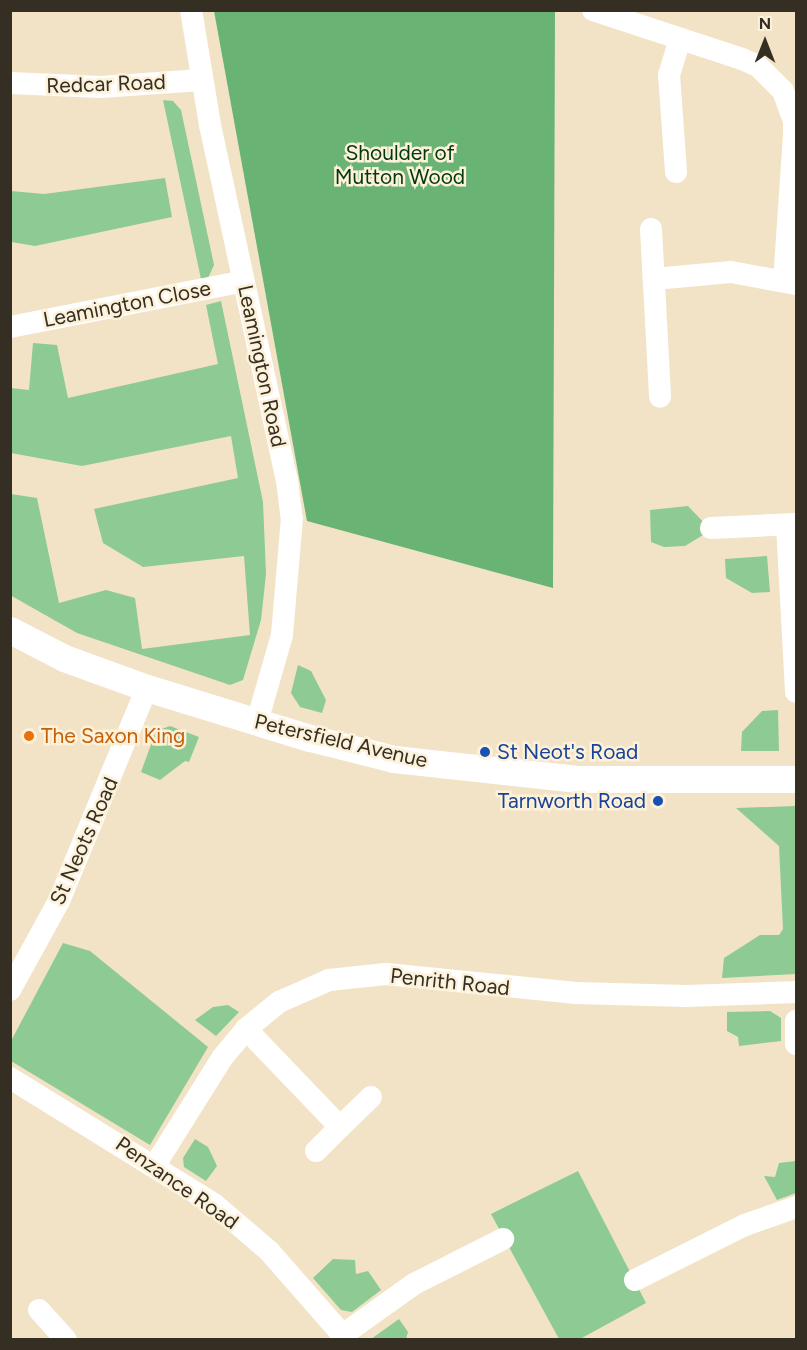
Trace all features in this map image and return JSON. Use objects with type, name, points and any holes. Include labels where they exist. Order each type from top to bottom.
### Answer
[{"type":"street","name":"Leamington Road","points":[[191,10],[201,80],[292,518],[282,635],[257,722]]},
{"type":"street","points":[[593,10],[758,66],[790,88],[794,122],[790,282],[731,272],[654,279]]},
{"type":"street","points":[[676,172],[669,75],[680,40]]},
{"type":"street","name":"Redcar Road","points":[[10,84],[101,87],[201,80]]},
{"type":"street","points":[[651,229],[660,397]]},
{"type":"street","name":"Leamington Close","points":[[10,327],[244,281]]},
{"type":"street","points":[[711,528],[792,525],[796,692]]},
{"type":"street","name":"Petersfield Avenue","points":[[10,630],[64,658],[147,688],[257,722],[394,759],[478,770],[578,779],[796,779]]},
{"type":"street","name":"St Neots Road","points":[[10,990],[59,901],[147,688]]},
{"type":"street","name":"Penrith Road","points":[[155,1165],[222,1058],[246,1029],[279,1002],[329,980],[386,974],[576,993],[686,996],[796,992]]},
{"type":"street","points":[[796,1021],[796,1044]]},
{"type":"street","points":[[246,1029],[340,1126]]},
{"type":"street","name":"Penzance Road","points":[[10,1078],[155,1165],[214,1204],[269,1251],[345,1337]]},
{"type":"street","points":[[316,1151],[371,1097]]},
{"type":"street","points":[[635,1280],[745,1225],[796,1207]]},
{"type":"street","points":[[345,1337],[414,1284],[503,1239]]},
{"type":"street","points":[[39,1310],[66,1340]]},
{"type":"green space","name":"Shoulder of Mutton Wood","points":[[214,11],[555,11],[553,588],[307,521]]},
{"type":"green space","points":[[163,100],[173,101],[181,110],[214,265],[208,278],[201,279]]},
{"type":"green space","points":[[165,178],[172,217],[35,246],[11,242],[11,191],[44,194]]},
{"type":"green space","points":[[221,301],[263,502],[266,574],[261,620],[243,680],[230,685],[77,633],[10,595],[11,494],[37,498],[59,603],[106,590],[135,598],[142,649],[250,635],[244,556],[143,567],[103,543],[94,509],[238,478],[231,436],[82,466],[11,453],[11,388],[29,390],[33,343],[57,345],[68,398],[218,364],[206,305]]},
{"type":"green space","points":[[688,506],[708,527],[708,532],[685,546],[664,547],[651,542],[650,510]]},
{"type":"green space","points":[[767,556],[770,592],[752,593],[726,578],[725,559]]},
{"type":"green space","points":[[298,665],[311,671],[326,700],[322,713],[300,707],[291,693]]},
{"type":"green space","points":[[778,710],[779,751],[741,751],[742,732],[762,711]]},
{"type":"green space","points":[[170,726],[199,737],[189,762],[185,761],[160,780],[141,772],[156,731]]},
{"type":"green space","points":[[796,806],[796,974],[722,978],[724,958],[760,935],[779,935],[783,929],[779,846],[736,808]]},
{"type":"green space","points":[[63,943],[90,951],[208,1047],[150,1145],[11,1061],[11,1041]]},
{"type":"green space","points":[[228,1005],[239,1012],[216,1036],[195,1020],[213,1007]]},
{"type":"green space","points":[[770,1011],[781,1018],[781,1041],[739,1046],[738,1037],[727,1031],[727,1012]]},
{"type":"green space","points":[[195,1139],[208,1147],[217,1166],[206,1181],[184,1167],[183,1158]]},
{"type":"green space","points":[[796,1161],[796,1193],[777,1200],[764,1176],[775,1177],[779,1163]]},
{"type":"green space","points":[[578,1171],[646,1303],[580,1339],[559,1339],[491,1214]]},
{"type":"green space","points":[[333,1259],[355,1260],[356,1274],[368,1271],[381,1290],[352,1312],[341,1310],[313,1278]]},
{"type":"green space","points":[[399,1319],[408,1332],[406,1339],[371,1339]]},
{"type":"place","name":"The Saxon King","points":[[29,736]]},
{"type":"place","name":"St Neot's Road","points":[[485,752]]},
{"type":"place","name":"Tarnworth Road","points":[[658,801]]}]
